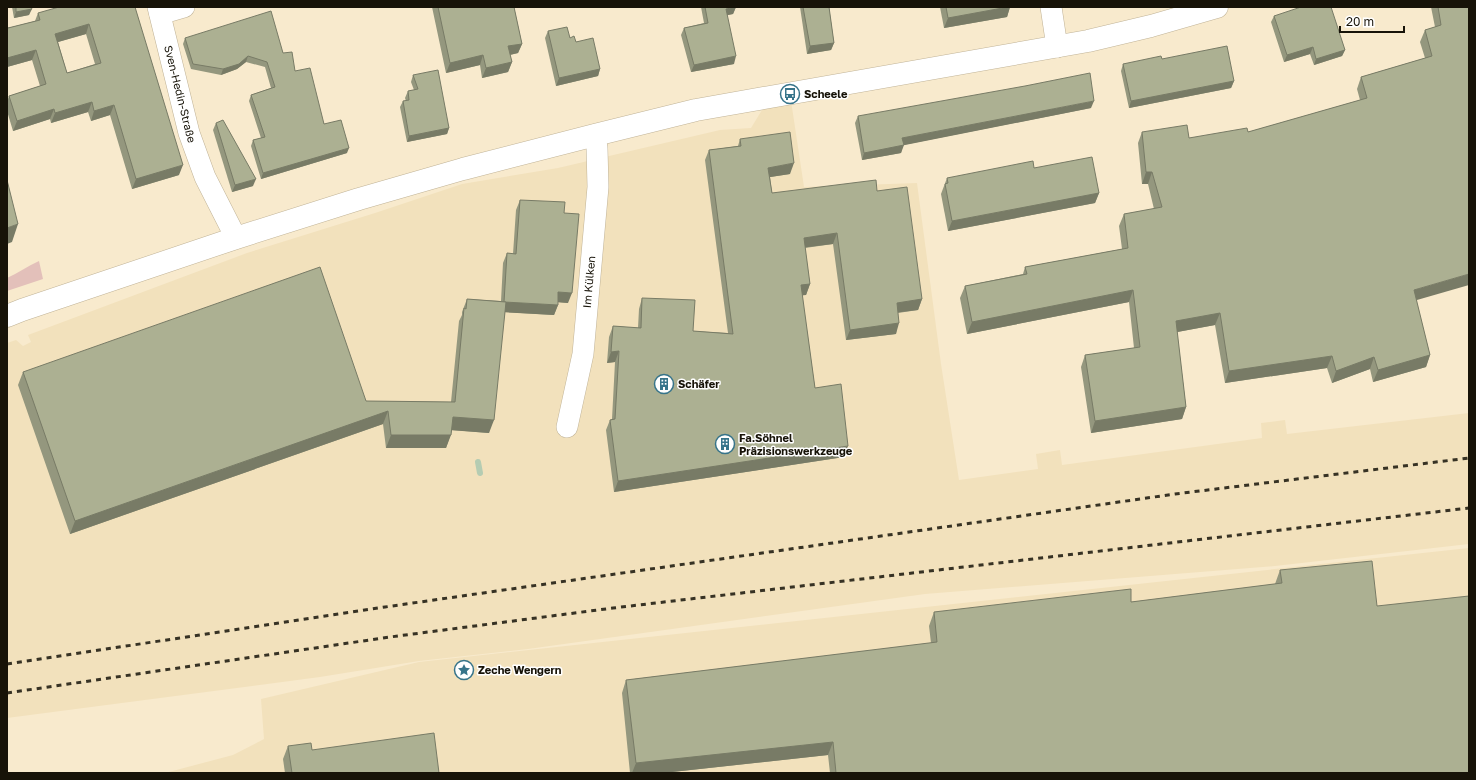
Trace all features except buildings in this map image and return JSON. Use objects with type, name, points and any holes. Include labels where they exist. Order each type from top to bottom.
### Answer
[{"type":"main road","points":[[7,316],[236,238],[359,199],[456,171],[595,135],[696,110],[1057,47],[1151,26],[1217,7]]},
{"type":"street","name":"Sven-Hedin-Straße","points":[[184,7],[159,10],[188,133],[205,178],[236,238]]},
{"type":"street","points":[[1051,7],[1057,47]]},
{"type":"street","name":"Im Külken","points":[[567,427],[583,354],[598,187],[597,148],[595,135]]},
{"type":"shaded area","points":[[790,94],[804,187],[917,183],[941,364],[959,480],[1038,469],[1036,454],[1060,450],[1062,465],[1262,438],[1261,423],[1285,420],[1287,434],[1469,413],[1469,544],[1275,566],[925,594],[528,649],[419,661],[320,677],[7,718],[7,343],[16,340],[23,346],[31,342],[28,335],[247,253],[462,184],[558,168],[720,130],[751,128],[770,97]]},
{"type":"shaded area","points":[[39,261],[43,279],[7,291],[7,278]]},
{"type":"shaded area","points":[[1469,548],[1469,773],[165,773],[233,755],[264,739],[261,699],[419,662]]},
{"type":"waterway","points":[[478,462],[480,473]]},
{"type":"railway","points":[[7,664],[385,607],[1175,494],[1469,458]]},
{"type":"railway","points":[[7,693],[390,637],[613,608],[1469,508]]},
{"type":"place","name":"Scheele","points":[[790,94]]},
{"type":"place","name":"Schäfer","points":[[664,384]]},
{"type":"place","name":"Fa.Söhnel Präzisionswerkzeuge","points":[[725,444]]},
{"type":"place","name":"Zeche Wengern","points":[[464,670]]}]
